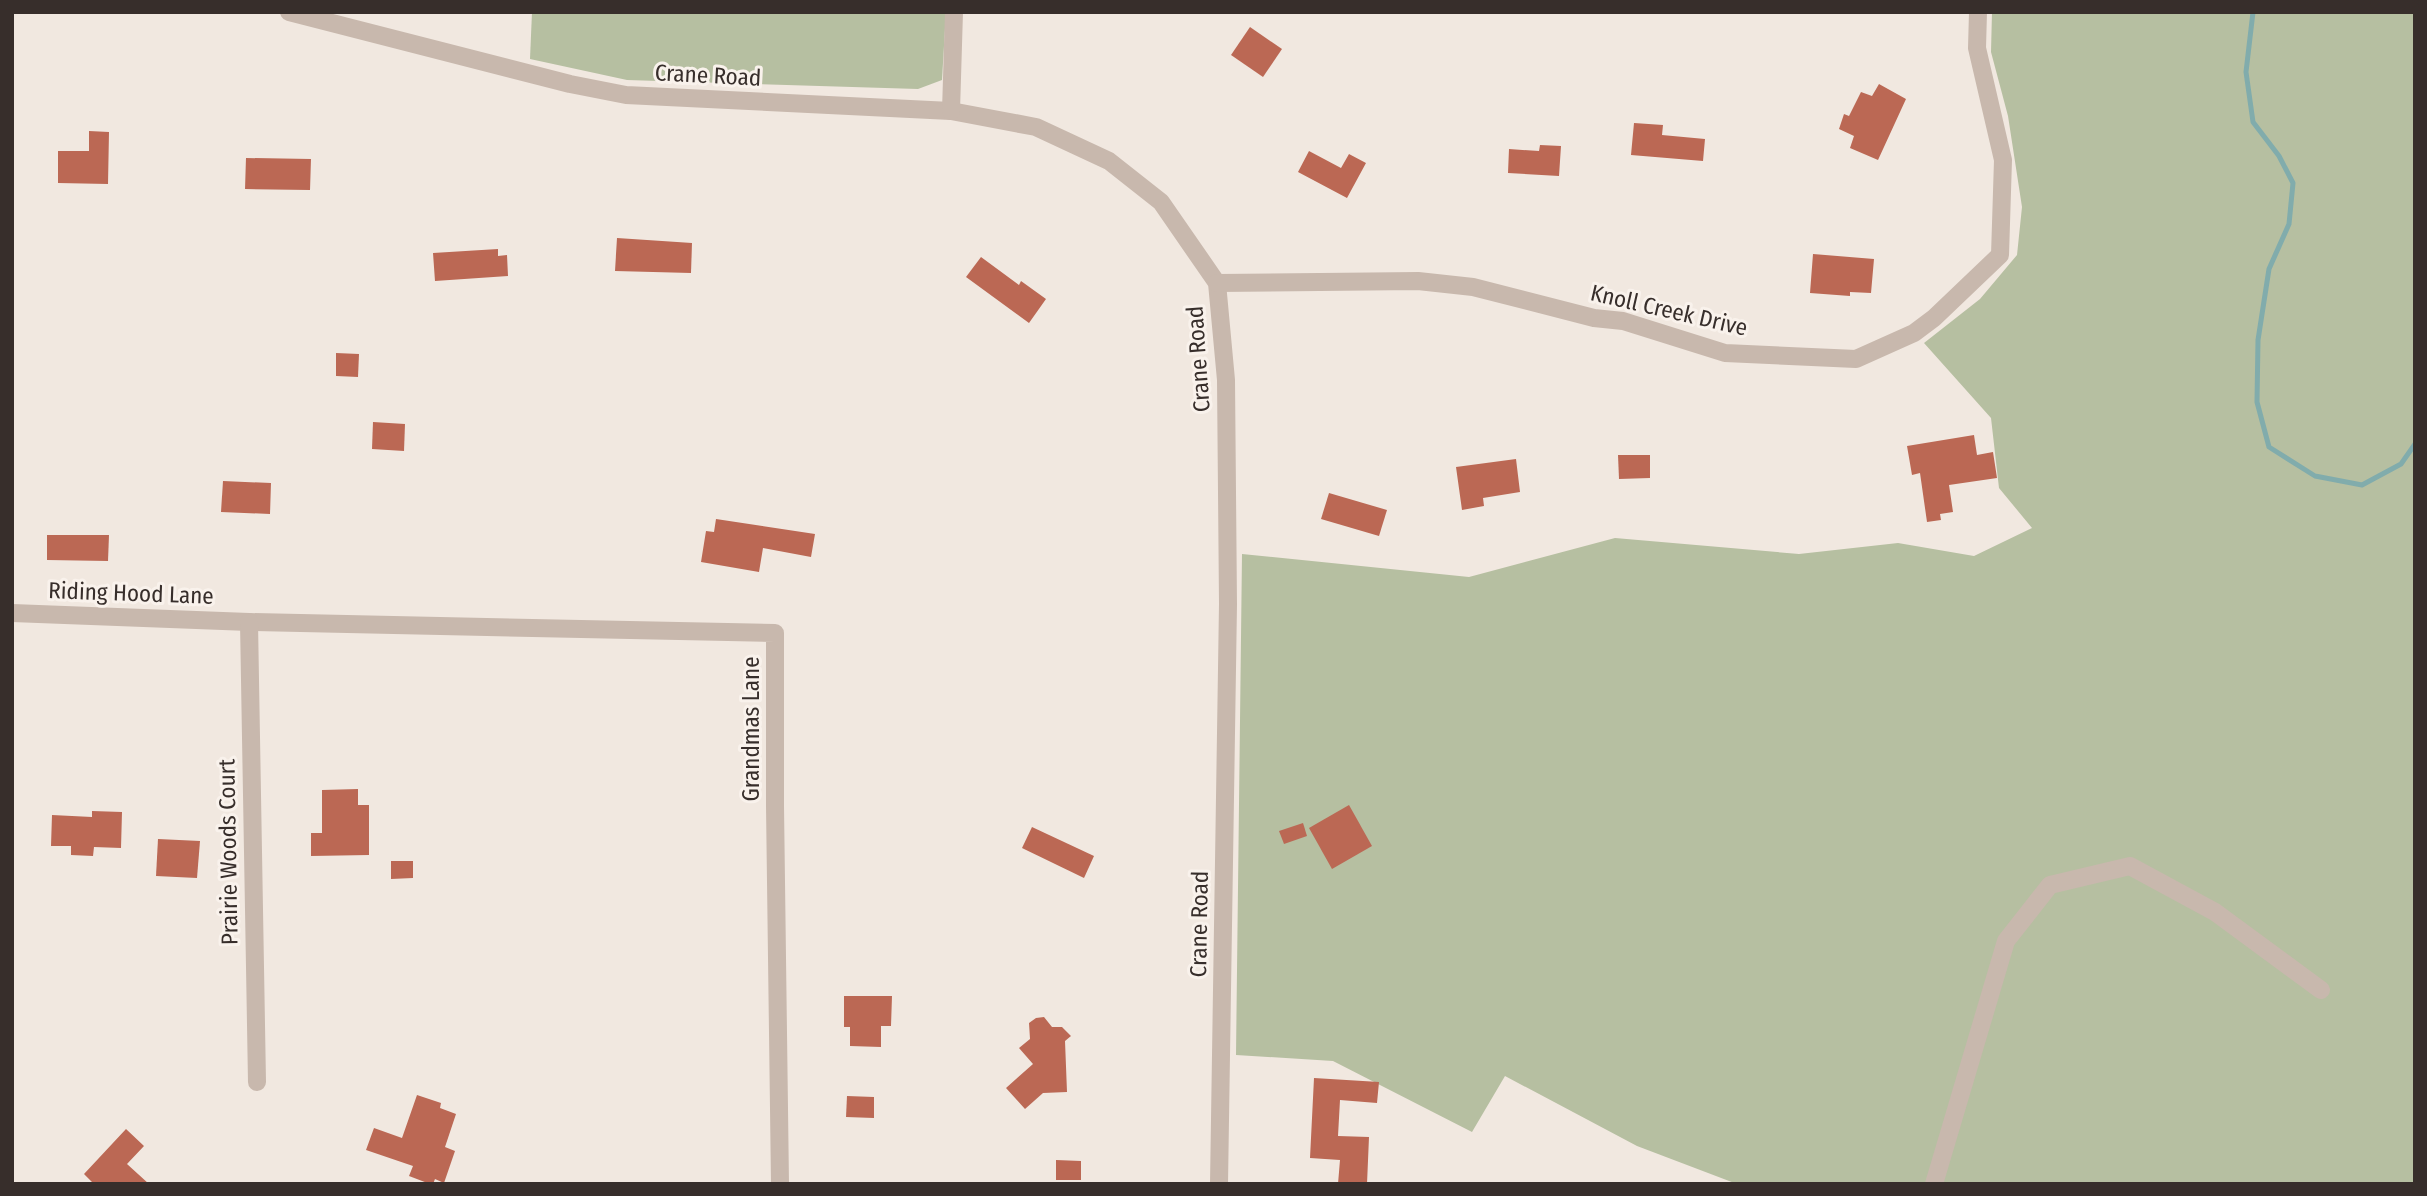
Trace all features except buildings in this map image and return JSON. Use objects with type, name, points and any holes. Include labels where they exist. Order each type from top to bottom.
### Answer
[{"type":"street","name":"Crane Road","points":[[289,12],[570,84],[626,95],[951,111],[1036,127],[1110,161],[1161,202],[1217,283],[1226,380],[1228,604],[1219,1184]]},
{"type":"street","points":[[951,111],[954,12]]},
{"type":"street","name":"Knoll Creek Drive","points":[[1217,283],[1418,281],[1474,287],[1594,318],[1623,321],[1725,352],[1856,359],[1924,326],[2000,255],[2003,160],[1977,48],[1978,12]]},
{"type":"street","name":"Riding Hood Lane","points":[[12,613],[249,622]]},
{"type":"street","name":"Prairie Woods Court","points":[[249,622],[257,1082]]},
{"type":"street","name":"Grandmas Lane","points":[[249,622],[775,633],[780,1184]]},
{"type":"street","points":[[1934,1184],[2006,941],[2050,885],[2130,866],[2215,912],[2321,990]]},
{"type":"green space","points":[[532,12],[946,12],[942,80],[918,89],[627,80],[530,59]]},
{"type":"green space","points":[[1992,12],[2415,12],[2415,1184],[1737,1184],[1637,1146],[1505,1076],[1472,1132],[1333,1061],[1236,1055],[1242,554],[1469,577],[1615,538],[1799,554],[1898,543],[1974,556],[2032,528],[1999,488],[1991,418],[1924,343],[1980,299],[2017,255],[2022,207],[2008,116],[1991,52]]},
{"type":"waterway","points":[[2253,12],[2246,72],[2253,122],[2279,156],[2293,183],[2289,224],[2269,269],[2258,340],[2257,402],[2269,447],[2315,476],[2362,485],[2401,464],[2415,444]]}]
